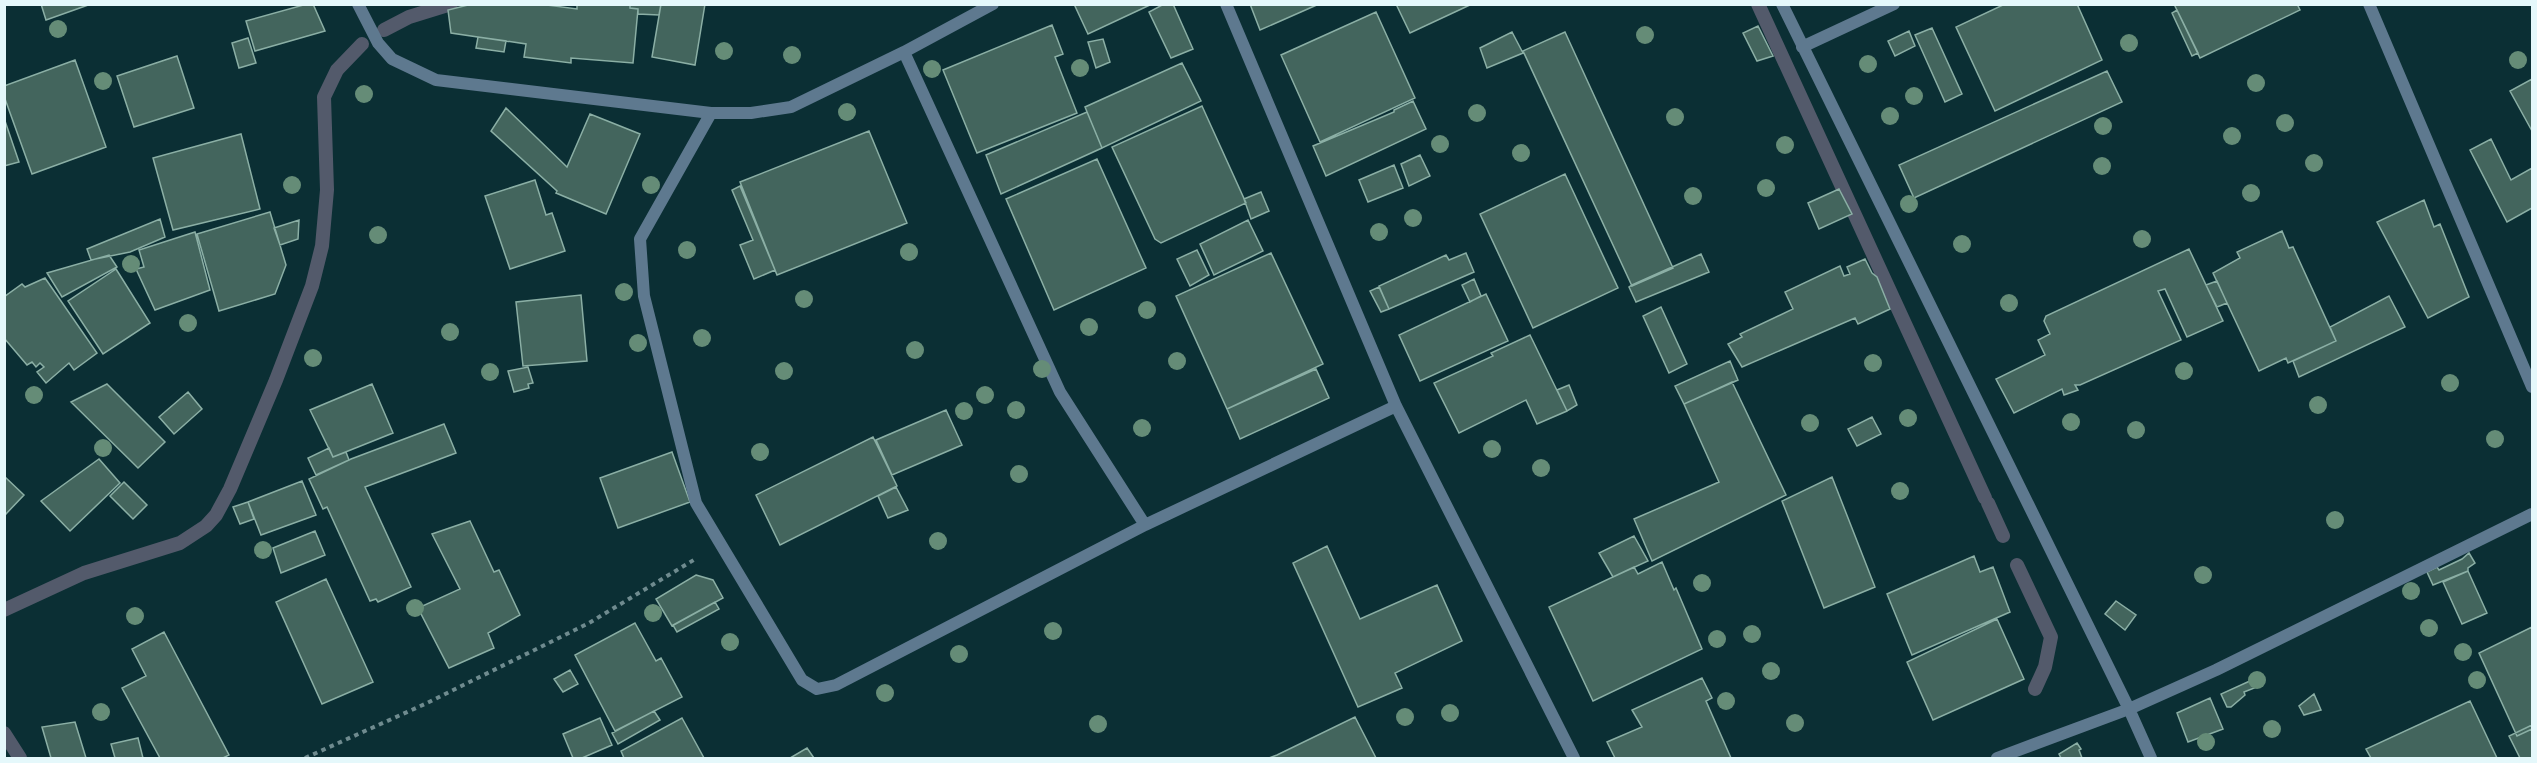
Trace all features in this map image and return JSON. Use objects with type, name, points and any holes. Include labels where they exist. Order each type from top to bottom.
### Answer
[{"type":"street","points":[[358,4],[378,43],[392,59],[436,80],[711,113],[751,113],[791,107],[904,52],[993,4]]},
{"type":"street","points":[[1226,4],[1396,405],[1574,759]]},
{"type":"street","points":[[1782,4],[2129,709],[2151,759]]},
{"type":"street","points":[[1802,46],[1894,4]]},
{"type":"street","points":[[2369,4],[2532,387]]},
{"type":"street","points":[[904,52],[1060,392],[1145,525]]},
{"type":"street","points":[[711,113],[640,240],[644,296],[696,504],[802,680],[817,688],[836,686],[1145,525],[1396,405]]},
{"type":"street","points":[[1997,759],[2129,709],[2217,670],[2532,514]]},
{"type":"path","points":[[305,759],[425,704],[589,623],[721,544]]},
{"type":"building","points":[[41,4],[91,4],[46,20]]},
{"type":"building","points":[[313,4],[325,31],[255,51],[246,21]]},
{"type":"building","points":[[472,4],[539,4],[577,9],[577,4],[630,4],[630,8],[638,9],[633,63],[571,58],[571,63],[524,57],[526,44],[451,33],[448,10]]},
{"type":"building","points":[[630,4],[661,4],[659,15],[638,14],[638,9],[630,8]]},
{"type":"building","points":[[661,4],[705,4],[695,65],[652,57]]},
{"type":"building","points":[[1074,4],[1152,4],[1088,34]]},
{"type":"building","points":[[1164,4],[1173,4],[1193,49],[1171,58],[1149,12]]},
{"type":"building","points":[[1250,4],[1319,4],[1260,30]]},
{"type":"building","points":[[1396,4],[1472,4],[1410,33]]},
{"type":"building","points":[[2005,4],[2077,4],[2102,60],[1995,111],[1956,27]]},
{"type":"building","points":[[2174,4],[2297,4],[2300,10],[2200,58]]},
{"type":"building","points":[[2177,10],[2198,53],[2192,56],[2172,13]]},
{"type":"building","points":[[1376,12],[1415,98],[1320,142],[1281,55]]},
{"type":"building","points":[[1052,25],[1063,54],[1055,57],[1077,113],[977,153],[943,70]]},
{"type":"building","points":[[1758,26],[1773,56],[1757,61],[1743,33]]},
{"type":"building","points":[[1932,28],[1962,94],[1945,102],[1915,35]]},
{"type":"building","points":[[1909,31],[1915,46],[1895,56],[1888,41]]},
{"type":"building","points":[[1512,32],[1523,53],[1487,68],[1480,48]]},
{"type":"building","points":[[1565,32],[1673,268],[1632,286],[1523,51]]},
{"type":"building","points":[[478,37],[506,41],[504,52],[476,48]]},
{"type":"building","points":[[248,38],[256,63],[239,68],[232,43]]},
{"type":"building","points":[[1103,39],[1110,62],[1096,68],[1088,42]]},
{"type":"building","points":[[177,56],[194,108],[134,127],[117,76]]},
{"type":"building","points":[[75,60],[106,147],[32,174],[4,96],[4,86]]},
{"type":"building","points":[[1182,63],[1201,101],[1102,148],[1085,107]]},
{"type":"building","points":[[2107,71],[2122,102],[1914,198],[1899,165]]},
{"type":"building","points":[[2532,79],[2532,131],[2510,91]]},
{"type":"building","points":[[1413,101],[1426,129],[1326,176],[1313,146],[1394,112]]},
{"type":"building","points":[[1202,106],[1246,203],[1161,243],[1155,239],[1112,147]]},
{"type":"building","points":[[506,108],[567,167],[590,114],[640,134],[606,214],[556,193],[557,191],[491,131]]},
{"type":"building","points":[[1087,112],[1102,148],[1001,194],[986,155]]},
{"type":"building","points":[[4,118],[19,162],[4,166]]},
{"type":"building","points":[[869,131],[907,223],[777,275],[740,182]]},
{"type":"building","points":[[241,134],[260,209],[173,230],[153,158]]},
{"type":"building","points":[[2491,139],[2511,180],[2532,168],[2532,208],[2507,222],[2470,150]]},
{"type":"building","points":[[1420,155],[1430,176],[1409,186],[1401,164]]},
{"type":"building","points":[[1097,159],[1146,268],[1054,310],[1006,199]]},
{"type":"building","points":[[1394,165],[1403,188],[1368,202],[1359,180]]},
{"type":"building","points":[[1565,174],[1618,288],[1533,328],[1480,214]]},
{"type":"building","points":[[535,180],[546,215],[552,213],[565,251],[510,269],[485,196]]},
{"type":"building","points":[[740,186],[775,270],[754,279],[740,245],[753,240],[732,190]]},
{"type":"building","points":[[1839,189],[1852,214],[1819,229],[1808,203]]},
{"type":"building","points":[[1261,192],[1269,211],[1251,219],[1244,199]]},
{"type":"building","points":[[2424,200],[2434,227],[2440,224],[2469,297],[2428,318],[2377,222]]},
{"type":"building","points":[[270,212],[286,265],[275,294],[219,311],[197,234]]},
{"type":"building","points":[[160,219],[165,237],[130,252],[91,260],[87,249]]},
{"type":"building","points":[[299,220],[298,239],[280,245],[274,228]]},
{"type":"building","points":[[1248,220],[1263,251],[1214,275],[1200,244]]},
{"type":"building","points":[[2282,231],[2289,248],[2293,247],[2336,341],[2288,363],[2286,358],[2259,371],[2213,273],[2240,258],[2237,252]]},
{"type":"building","points":[[195,232],[210,290],[155,310],[136,269],[144,267],[139,250]]},
{"type":"building","points":[[2189,249],[2223,321],[2187,337],[2165,289],[2158,291],[2181,340],[2080,385],[2075,385],[2078,390],[2064,395],[2062,389],[2014,413],[1996,379],[2045,355],[2038,340],[2050,334],[2044,321],[2046,316]]},
{"type":"building","points":[[1197,250],[1209,275],[1190,286],[1177,259]]},
{"type":"building","points":[[1271,253],[1323,364],[1227,409],[1176,296]]},
{"type":"building","points":[[1466,253],[1474,272],[1389,309],[1379,286],[1446,255],[1449,260]]},
{"type":"building","points":[[1701,254],[1709,272],[1636,302],[1629,287]]},
{"type":"building","points":[[109,255],[117,267],[62,297],[47,273]]},
{"type":"building","points":[[1865,259],[1872,273],[1877,277],[1890,309],[1858,324],[1855,318],[1742,367],[1728,344],[1742,337],[1740,334],[1793,309],[1785,292],[1840,266],[1844,276],[1850,274],[1847,267]]},
{"type":"building","points":[[116,269],[150,323],[103,354],[68,301]]},
{"type":"building","points":[[45,278],[97,353],[74,370],[69,363],[46,383],[37,372],[44,367],[40,363],[36,367],[32,362],[27,365],[4,338],[4,297],[22,284],[25,287]]},
{"type":"building","points":[[1474,279],[1481,296],[1470,302],[1462,285]]},
{"type":"building","points":[[2217,281],[2227,303],[2217,307],[2206,285]]},
{"type":"building","points":[[1379,287],[1389,309],[1381,312],[1370,291]]},
{"type":"building","points":[[1486,294],[1508,341],[1420,381],[1399,335]]},
{"type":"building","points":[[581,295],[587,361],[523,366],[516,302]]},
{"type":"building","points":[[2389,296],[2405,327],[2299,377],[2293,361],[2336,341],[2330,327]]},
{"type":"building","points":[[1661,307],[1687,364],[1669,373],[1643,316]]},
{"type":"building","points":[[1530,335],[1567,411],[1537,424],[1526,400],[1459,433],[1434,383],[1493,356],[1491,353]]},
{"type":"building","points":[[1730,361],[1738,380],[1684,404],[1675,386]]},
{"type":"building","points":[[528,367],[533,383],[528,384],[529,388],[514,392],[508,371]]},
{"type":"building","points":[[1316,369],[1329,398],[1240,439],[1227,409]]},
{"type":"building","points":[[1732,382],[1786,495],[1652,561],[1634,519],[1719,482],[1684,404]]},
{"type":"building","points":[[107,384],[165,442],[138,468],[71,402]]},
{"type":"building","points":[[372,384],[393,433],[333,457],[310,410]]},
{"type":"building","points":[[1569,385],[1577,405],[1567,411],[1557,390]]},
{"type":"building","points":[[188,392],[202,409],[174,434],[159,417]]},
{"type":"building","points":[[946,410],[962,445],[892,475],[876,440]]},
{"type":"building","points":[[1872,417],[1881,434],[1857,446],[1848,429]]},
{"type":"building","points":[[444,424],[456,453],[365,487],[411,587],[378,602],[376,599],[370,601],[327,507],[323,509],[309,479],[351,459]]},
{"type":"building","points":[[873,437],[897,486],[780,545],[756,495]]},
{"type":"building","points":[[329,448],[333,457],[346,452],[349,460],[316,475],[308,458]]},
{"type":"building","points":[[672,452],[690,502],[618,528],[600,478]]},
{"type":"building","points":[[99,459],[120,483],[70,531],[41,501]]},
{"type":"building","points":[[4,476],[24,495],[4,516]]},
{"type":"building","points":[[1832,477],[1875,587],[1824,608],[1782,501]]},
{"type":"building","points":[[302,481],[316,515],[261,535],[248,502]]},
{"type":"building","points":[[124,482],[147,505],[133,519],[110,496]]},
{"type":"building","points":[[896,487],[908,510],[888,518],[878,496]]},
{"type":"building","points":[[248,502],[254,519],[240,524],[233,507]]},
{"type":"building","points":[[470,521],[494,572],[499,570],[520,615],[488,633],[494,648],[449,668],[418,608],[460,589],[432,534]]},
{"type":"building","points":[[315,531],[325,555],[281,573],[273,548]]},
{"type":"building","points":[[1634,536],[1648,561],[1613,577],[1599,553]]},
{"type":"building","points":[[1327,546],[1360,619],[1437,585],[1462,641],[1395,673],[1402,688],[1358,707],[1293,563]]},
{"type":"building","points":[[2469,553],[2475,563],[2468,568],[2468,571],[2433,585],[2427,572],[2437,567],[2439,570]]},
{"type":"building","points":[[1974,556],[1980,572],[1993,567],[2010,612],[1912,655],[1887,594]]},
{"type":"building","points":[[1662,562],[1674,590],[1676,588],[1702,649],[1593,701],[1549,607],[1634,567],[1638,574]]},
{"type":"building","points":[[2468,571],[2487,613],[2462,624],[2443,582]]},
{"type":"building","points":[[696,575],[713,580],[723,598],[672,626],[656,599]]},
{"type":"building","points":[[326,579],[373,682],[322,704],[276,602]]},
{"type":"building","points":[[2116,601],[2136,615],[2125,630],[2105,614]]},
{"type":"building","points":[[715,602],[719,609],[677,632],[673,625]]},
{"type":"building","points":[[1997,619],[2024,679],[1933,720],[1907,662]]},
{"type":"building","points":[[635,623],[656,661],[661,658],[682,697],[615,731],[575,655]]},
{"type":"building","points":[[2532,627],[2532,729],[2517,736],[2479,653]]},
{"type":"building","points":[[164,632],[229,755],[223,758],[160,758],[122,688],[146,676],[132,649]]},
{"type":"building","points":[[570,670],[578,684],[563,692],[554,679]]},
{"type":"building","points":[[1702,678],[1712,698],[1706,701],[1731,758],[1615,758],[1607,742],[1642,727],[1632,710]]},
{"type":"building","points":[[2252,680],[2257,687],[2244,692],[2245,695],[2231,707],[2227,707],[2221,694]]},
{"type":"building","points":[[2314,694],[2321,710],[2304,715],[2299,706]]},
{"type":"building","points":[[2210,698],[2223,729],[2188,742],[2177,713]]},
{"type":"building","points":[[2470,701],[2497,758],[2371,758],[2366,749]]},
{"type":"building","points":[[654,711],[660,720],[618,744],[612,733]]},
{"type":"building","points":[[1355,717],[1376,758],[1269,758],[1277,755]]},
{"type":"building","points":[[600,718],[612,745],[582,758],[573,758],[563,734]]},
{"type":"building","points":[[682,718],[704,758],[624,758],[621,751]]},
{"type":"building","points":[[75,722],[86,758],[51,758],[42,727]]},
{"type":"building","points":[[2532,725],[2532,758],[2520,758],[2509,736]]},
{"type":"building","points":[[138,738],[143,758],[115,758],[111,744]]},
{"type":"building","points":[[2077,743],[2081,749],[2079,750],[2082,758],[2061,758],[2059,754]]},
{"type":"building","points":[[807,748],[814,758],[790,758]]},
{"type":"waterway","points":[[384,30],[409,17],[451,4]]},
{"type":"waterway","points":[[1758,4],[1985,498]]},
{"type":"waterway","points":[[4,610],[84,573],[180,543],[206,526],[216,515],[230,489],[276,380],[312,286],[322,246],[327,190],[324,97],[337,70],[362,44]]},
{"type":"waterway","points":[[1988,503],[2003,536]]},
{"type":"waterway","points":[[2017,565],[2051,637],[2045,667],[2035,689]]},
{"type":"waterway","points":[[4,733],[20,758]]}]
